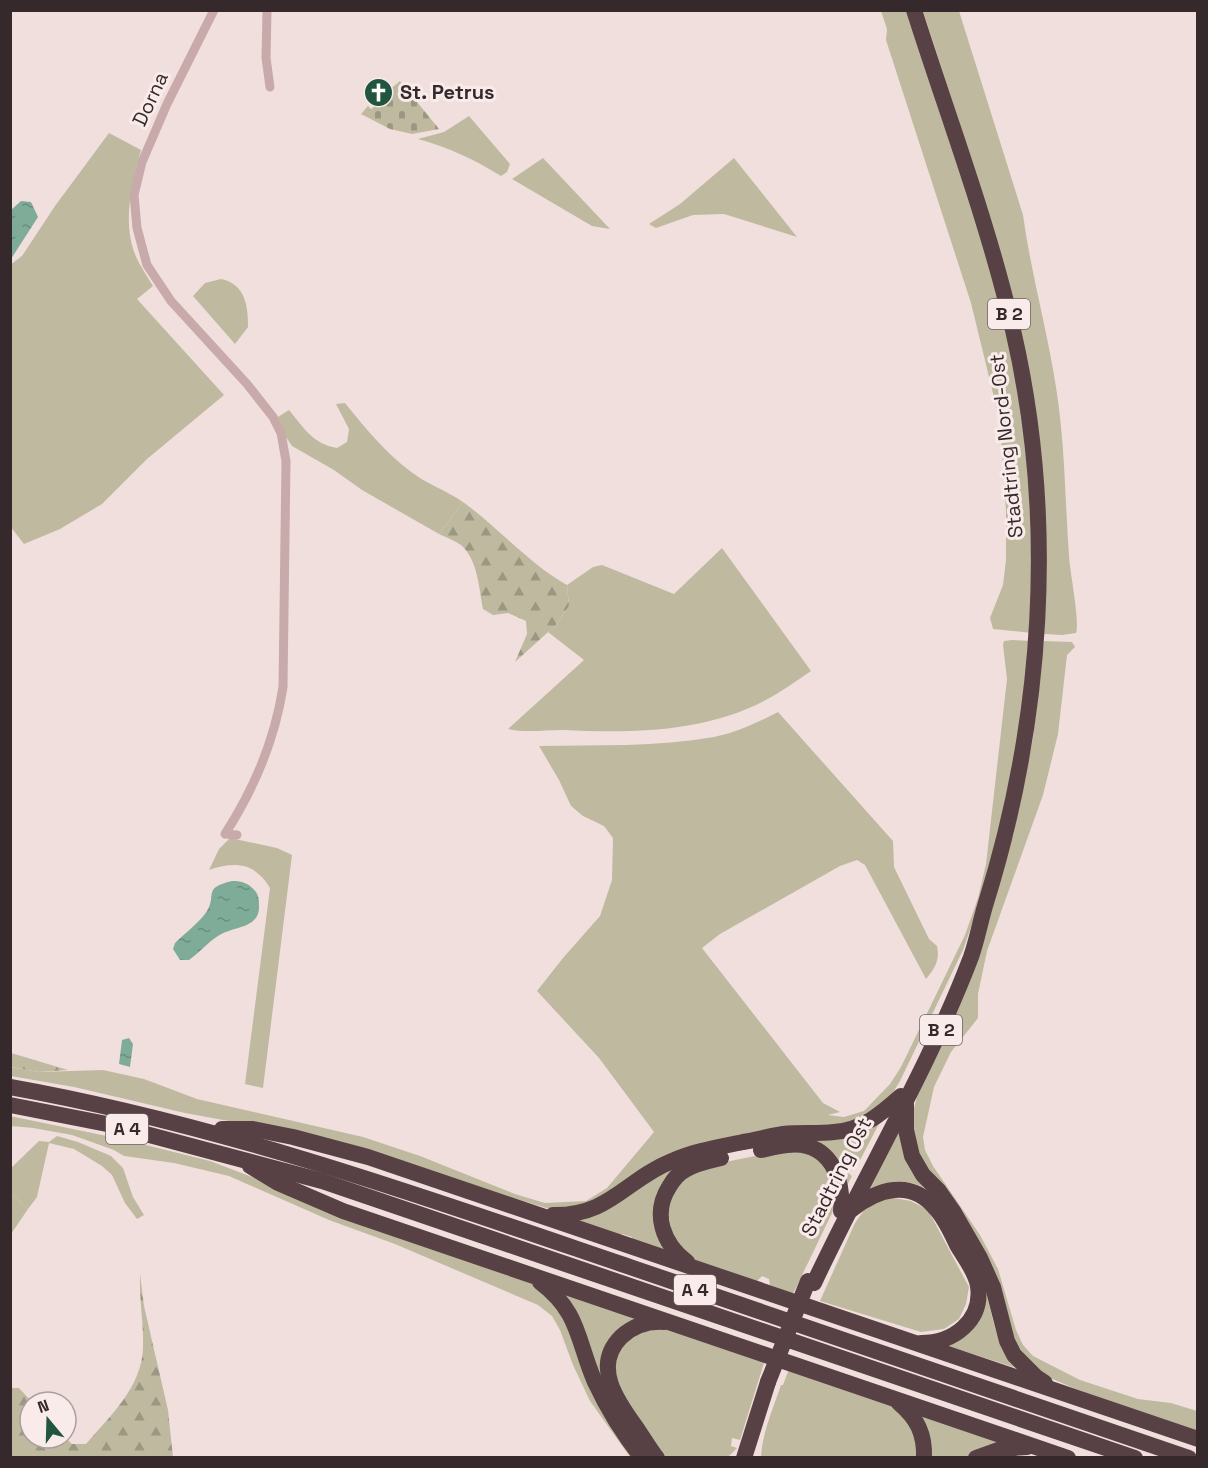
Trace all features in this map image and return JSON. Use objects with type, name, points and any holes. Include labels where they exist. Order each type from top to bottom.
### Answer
[{"type":"highway","name":"Stadtring Nord-Ost","points":[[904,1098],[980,922],[1007,828],[1029,715],[1038,612],[1037,510],[1028,418],[1013,331],[991,245],[914,10]]},
{"type":"highway","name":"A 4","points":[[10,1087],[100,1105],[251,1143],[459,1209],[1189,1458]]},
{"type":"highway","name":"B 2","points":[[845,1212],[904,1098]]},
{"type":"highway","points":[[538,1214],[562,1215],[588,1211],[616,1197],[653,1170],[695,1152],[784,1134],[835,1132],[851,1129],[869,1122],[904,1098]]},
{"type":"highway","points":[[904,1098],[906,1130],[912,1156],[923,1175],[939,1191],[980,1258],[993,1287],[1007,1341],[1014,1355],[1036,1377],[1058,1392]]},
{"type":"highway","name":"A 4","points":[[10,1106],[112,1125],[322,1181],[1135,1458]]},
{"type":"highway","points":[[200,1130],[253,1129],[368,1157],[1197,1439]]},
{"type":"highway","points":[[695,1268],[676,1253],[669,1244],[661,1223],[660,1209],[665,1193],[674,1178],[684,1170],[702,1162],[776,1147],[808,1146],[823,1154],[836,1171],[845,1212],[870,1196],[888,1190],[902,1190],[928,1200],[945,1220],[978,1284],[975,1312],[959,1333],[946,1340],[934,1343],[915,1343]]},
{"type":"highway","points":[[237,1157],[278,1183],[343,1211],[1068,1458]]},
{"type":"highway","name":"Stadtring Ost","points":[[736,1458],[750,1452],[771,1383],[811,1282],[845,1212]]},
{"type":"highway","points":[[530,1274],[567,1308],[577,1328],[595,1383],[642,1458]]},
{"type":"highway","points":[[657,1458],[611,1389],[608,1360],[615,1345],[630,1330],[649,1323],[671,1322]]},
{"type":"highway","points":[[894,1398],[916,1420],[925,1446],[924,1458]]},
{"type":"highway","points":[[976,1458],[1001,1449],[1038,1447]]},
{"type":"street","name":"Dorna","points":[[214,10],[146,152],[135,186],[134,208],[140,243],[152,274],[171,301],[269,410],[281,434],[286,461],[283,687],[275,726],[260,769],[240,810],[225,834],[237,835]]},
{"type":"street","points":[[267,10],[266,58],[270,87]]},
{"type":"green space","points":[[881,11],[910,11],[1006,314],[1030,472],[1032,633],[993,629],[990,618],[1003,585],[1006,560],[1006,511],[1000,422],[971,303],[886,40],[887,29]]},
{"type":"green space","points":[[923,11],[959,11],[1023,215],[1059,408],[1069,556],[1077,618],[1076,633],[1044,634],[1046,574],[1041,458],[959,121]]},
{"type":"green space","points":[[400,81],[439,129],[412,134],[390,129],[361,114],[368,106],[371,109],[378,104],[380,106],[384,104],[383,95]]},
{"type":"green space","points":[[469,116],[510,164],[507,172],[501,176],[461,154],[418,139],[444,132]]},
{"type":"green space","points":[[109,133],[141,150],[129,206],[130,234],[138,261],[153,286],[137,299],[224,395],[147,459],[102,504],[60,529],[24,544],[10,526],[10,265],[22,256],[55,206]]},
{"type":"green space","points":[[543,158],[610,229],[592,226],[512,179]]},
{"type":"green space","points":[[734,158],[797,237],[724,214],[693,215],[656,228],[649,224],[680,204]]},
{"type":"green space","points":[[221,279],[235,286],[246,303],[248,327],[235,344],[193,296],[205,283]]},
{"type":"green space","points":[[345,403],[401,464],[416,476],[463,502],[439,534],[292,446],[278,417],[289,410],[315,439],[337,448],[347,442],[349,429],[336,404]]},
{"type":"green space","points":[[463,502],[526,556],[567,585],[569,606],[557,624],[515,662],[527,634],[526,621],[508,613],[493,615],[483,609],[477,575],[467,551],[461,545],[439,534]]},
{"type":"green space","points":[[722,548],[811,671],[764,701],[740,712],[691,725],[640,731],[508,729],[584,660],[548,632],[557,624],[569,606],[567,585],[593,567],[602,565],[674,594]]},
{"type":"green space","points":[[1004,641],[1032,641],[1013,781],[976,913],[963,950],[900,1081],[889,1099],[847,1125],[702,1147],[595,1204],[553,1210],[294,1133],[185,1113],[74,1087],[11,1076],[10,1067],[38,1072],[103,1070],[144,1079],[197,1099],[363,1137],[545,1203],[586,1201],[607,1188],[654,1132],[599,1058],[537,991],[600,916],[612,880],[613,838],[604,826],[583,816],[571,806],[539,746],[626,745],[714,737],[730,733],[778,712],[893,841],[894,867],[929,939],[937,946],[936,964],[926,979],[865,865],[857,860],[840,866],[720,934],[702,948],[823,1103],[840,1112],[828,1115],[844,1117],[864,1111],[890,1084],[901,1067],[965,935],[978,898],[986,864],[1007,679],[1003,645]]},
{"type":"green space","points":[[1044,641],[1072,642],[1075,647],[1067,655],[1058,734],[1043,795],[987,951],[978,994],[978,1018],[951,1052],[934,1087],[923,1137],[925,1150],[933,1166],[980,1235],[998,1269],[1016,1330],[1023,1345],[1033,1356],[1080,1380],[1138,1399],[1171,1403],[1197,1411],[1197,1432],[1043,1375],[1019,1350],[915,1149],[913,1113],[917,1096],[1013,836],[1033,738]]},
{"type":"green space","points":[[230,838],[277,848],[292,855],[263,1088],[245,1084],[270,888],[258,873],[244,866],[236,865],[209,870],[219,849]]},
{"type":"green space","points":[[10,1053],[68,1070],[38,1072],[11,1067]]},
{"type":"green space","points":[[10,1116],[126,1140],[210,1161],[540,1287],[552,1296],[638,1457],[630,1457],[590,1401],[560,1330],[552,1316],[538,1305],[395,1244],[329,1220],[229,1176],[174,1163],[124,1156],[114,1150],[72,1135],[11,1126]]},
{"type":"green space","points":[[882,1118],[857,1166],[854,1165],[849,1174],[852,1176],[845,1189],[841,1172],[786,1141],[705,1158],[666,1182],[669,1250],[632,1242],[632,1237],[622,1234],[620,1237],[571,1218],[678,1162]]},
{"type":"green space","points":[[903,1121],[929,1191],[915,1184],[901,1182],[870,1188]]},
{"type":"green space","points":[[57,1136],[111,1156],[123,1168],[133,1197],[144,1215],[137,1219],[125,1203],[112,1175],[102,1166],[74,1149],[49,1143],[37,1197],[28,1209],[11,1194],[11,1168],[39,1141],[49,1142]]},
{"type":"green space","points":[[802,1149],[826,1163],[837,1199],[793,1294],[770,1285],[769,1279],[762,1276],[757,1281],[690,1258],[673,1242],[666,1199],[672,1188],[700,1167]]},
{"type":"green space","points":[[11,1194],[28,1209],[11,1234]]},
{"type":"green space","points":[[889,1197],[911,1201],[928,1210],[969,1287],[966,1304],[959,1319],[944,1329],[921,1332],[820,1301],[855,1223],[867,1206]]},
{"type":"green space","points":[[140,1274],[144,1306],[168,1410],[173,1457],[11,1457],[11,1388],[21,1390],[18,1390],[18,1450],[78,1450],[78,1444],[86,1444],[123,1401],[137,1376],[141,1363],[143,1330]]},
{"type":"green space","points":[[562,1289],[637,1320],[630,1325],[604,1393]]},
{"type":"green space","points":[[987,1296],[1000,1342],[1016,1368],[948,1346],[980,1319]]},
{"type":"green space","points":[[663,1328],[764,1363],[740,1440],[732,1438],[731,1446],[737,1448],[728,1457],[666,1457],[660,1453],[620,1395],[613,1359],[632,1334]]},
{"type":"green space","points":[[789,1369],[895,1405],[910,1417],[921,1458],[761,1458],[768,1421]]},
{"type":"green space","points":[[915,1413],[1013,1443],[968,1457],[928,1457]]},
{"type":"water","points":[[21,201],[31,202],[38,217],[11,259],[11,210]]},
{"type":"water","points":[[232,881],[245,883],[256,892],[259,906],[255,919],[218,936],[189,960],[180,960],[173,949],[175,943],[207,911],[214,889]]},
{"type":"water","points":[[129,1038],[133,1044],[130,1067],[119,1064],[122,1040]]},
{"type":"place","name":"St. Petrus","points":[[379,92]]}]
